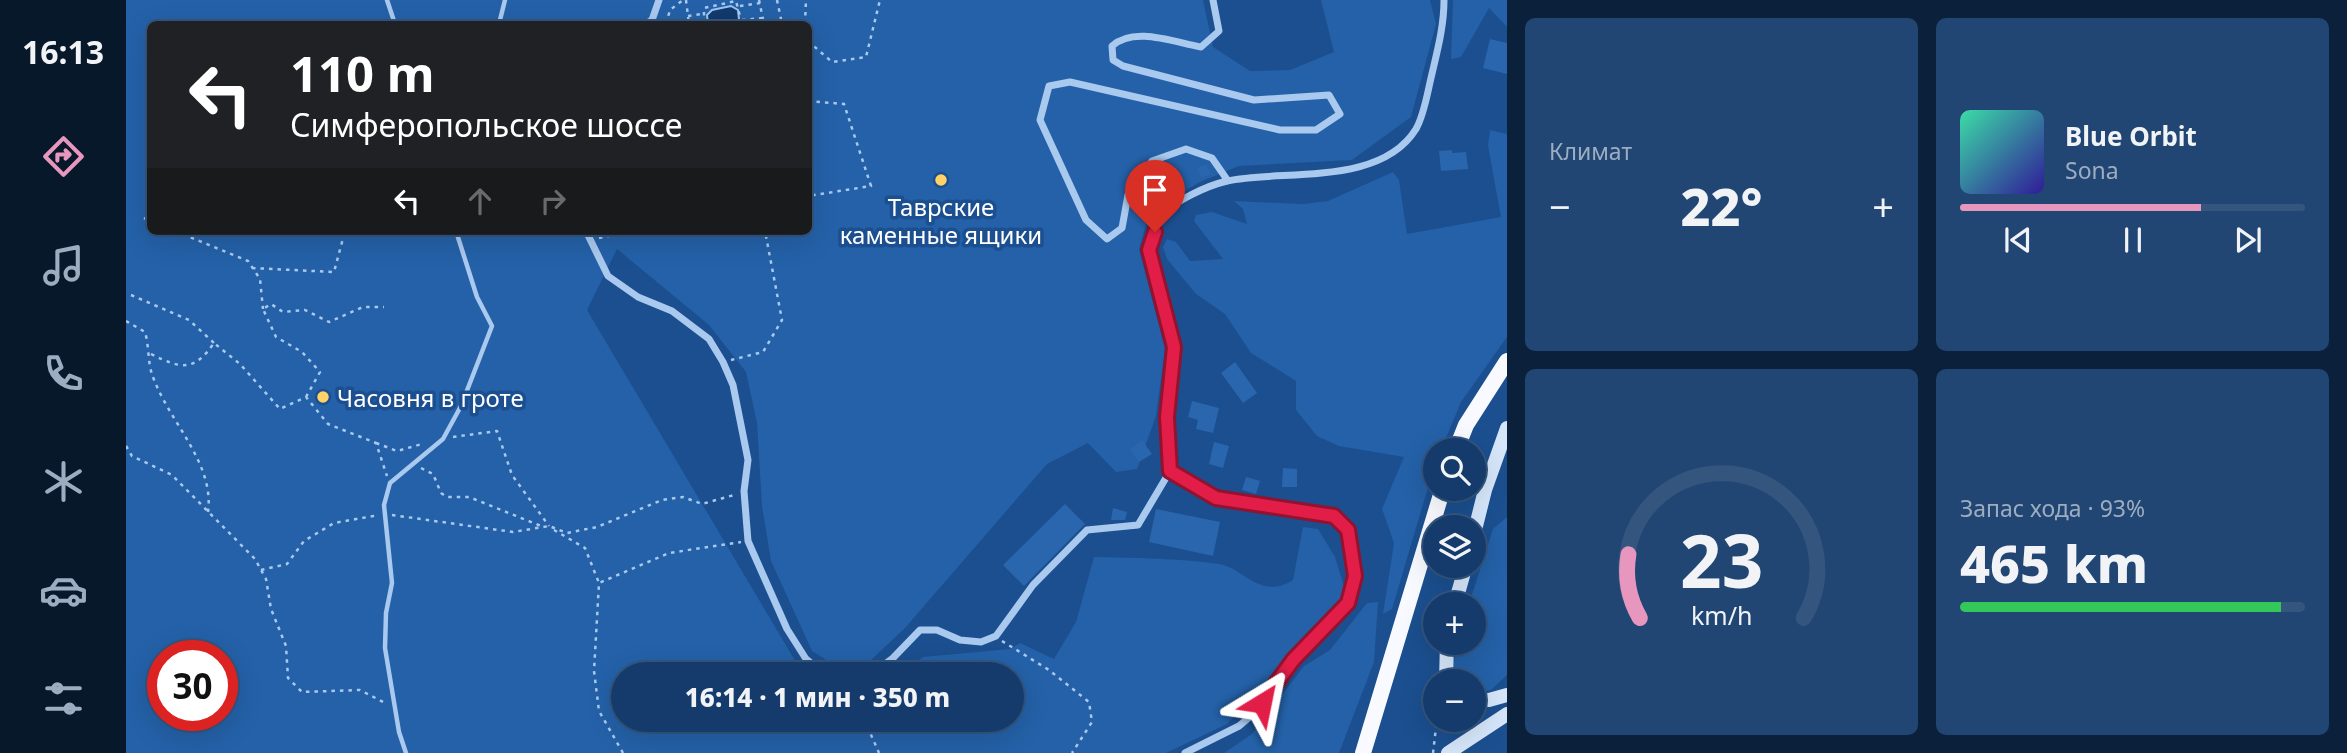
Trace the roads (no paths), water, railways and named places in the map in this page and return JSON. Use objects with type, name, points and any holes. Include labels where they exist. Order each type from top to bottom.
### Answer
[{"type":"highway","points":[[1461,438],[1466,425],[1507,361]]},
{"type":"highway","points":[[1471,438],[1507,379]]},
{"type":"highway","points":[[1372,753],[1382,701],[1439,501]]},
{"type":"highway","points":[[1363,753],[1423,578]]},
{"type":"main road","points":[[1479,515],[1507,428]]},
{"type":"main road","points":[[1486,701],[1507,695]]},
{"type":"main road","points":[[1448,753],[1507,715]]},
{"type":"street","points":[[650,21],[659,0]]},
{"type":"street","points":[[1213,0],[1219,31],[1201,47],[1134,35],[1122,37],[1112,46],[1113,60],[1123,66],[1254,100],[1329,95],[1340,114],[1316,130],[1280,130],[1070,82],[1049,86],[1040,120],[1086,220],[1107,239],[1122,228],[1128,195],[1152,161],[1186,149],[1212,158],[1228,181]]},
{"type":"street","points":[[888,662],[920,630],[937,630],[960,640],[981,642],[996,636],[1033,584],[1087,530],[1138,525],[1170,471],[1167,417],[1174,347],[1149,250],[1160,213],[1192,194],[1228,181],[1312,174],[1372,164],[1408,140],[1422,116],[1444,23],[1444,0]]},
{"type":"street","points":[[588,235],[608,276],[638,297],[672,311],[709,339],[723,362],[733,385],[748,460],[744,491],[748,541],[787,629],[810,662]]},
{"type":"street","points":[[1170,471],[1216,498],[1334,516],[1348,530],[1355,576],[1348,603],[1293,660],[1252,715],[1239,726],[1185,753]]},
{"type":"lane","points":[[387,0],[394,21]]},
{"type":"lane","points":[[500,21],[505,0]]},
{"type":"lane","points":[[406,753],[385,648],[386,613],[392,583],[384,505],[390,483],[443,439],[461,406],[492,326],[477,297],[457,235]]},
{"type":"place","name":"Таврские каменные ящики","points":[[941,180]]},
{"type":"place","name":"Часовня в гроте","points":[[323,397]]}]
